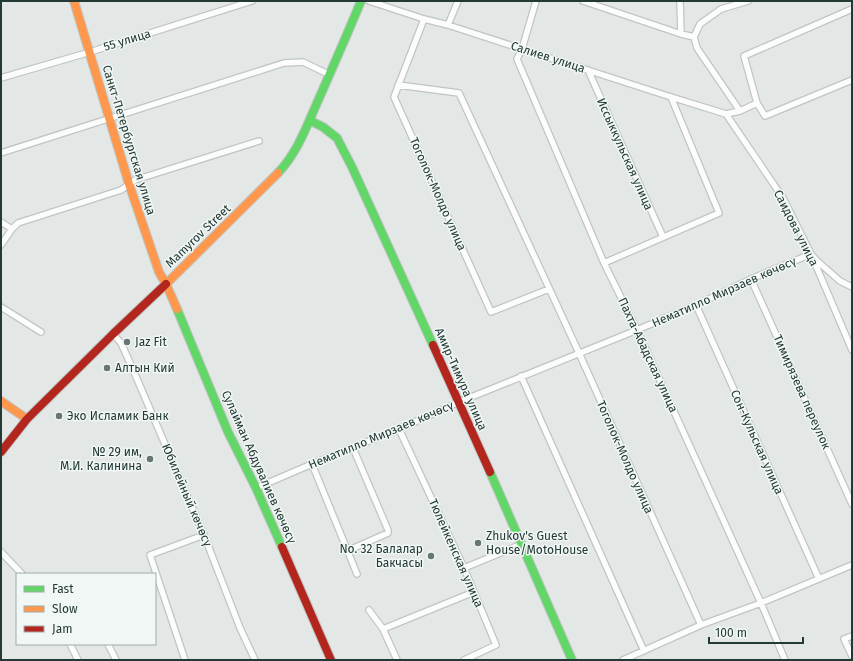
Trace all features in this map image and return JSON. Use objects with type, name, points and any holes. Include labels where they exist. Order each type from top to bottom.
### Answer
[{"type":"main road","name":"Санкт-Петербургская улица","points":[[74,1],[129,184],[159,272],[166,284]]},
{"type":"main road","name":"Mamyrov Street","points":[[1,452],[27,420],[281,170],[293,154],[311,121],[360,1]]},
{"type":"main road","name":"Амир-Тимура улица","points":[[311,121],[323,127],[337,138],[352,167],[460,402],[572,660]]},
{"type":"main road","name":"Сулайман Абдувалиев көчөсү","points":[[166,284],[228,432],[256,488],[331,660]]},
{"type":"main road","points":[[1,401],[27,420]]},
{"type":"street","name":"55 улица","points":[[1,78],[90,52],[252,1]]},
{"type":"street","name":"Салиев улица","points":[[369,1],[726,114]]},
{"type":"street","points":[[448,25],[458,1]]},
{"type":"street","name":"Пахта-Абадская улица","points":[[536,1],[522,49],[517,59],[604,263],[637,330],[761,603],[785,660]]},
{"type":"street","points":[[583,1],[694,37]]},
{"type":"street","points":[[680,1],[681,34]]},
{"type":"street","points":[[740,111],[697,48],[694,37],[700,24],[721,10],[746,1]]},
{"type":"street","points":[[852,9],[744,56],[757,103],[765,116],[852,80]]},
{"type":"street","name":"Тоголок-Молдо улица","points":[[424,19],[394,97],[491,312],[549,289]]},
{"type":"street","points":[[1,153],[284,63],[303,62],[330,75]]},
{"type":"street","name":"Иссыккульская улица","points":[[588,70],[663,237]]},
{"type":"street","name":"Тоголок-Молдо улица","points":[[398,85],[460,93],[701,625]]},
{"type":"street","points":[[604,263],[719,213],[671,97]]},
{"type":"street","points":[[726,114],[740,111],[757,103]]},
{"type":"street","name":"Саидова улица","points":[[726,114],[783,198],[811,254],[852,350]]},
{"type":"street","points":[[1,245],[18,223],[121,190],[135,180],[259,141]]},
{"type":"street","points":[[1,222],[12,229]]},
{"type":"street","name":"Нематилло Мирзаев көчөсү","points":[[256,488],[399,429],[521,376],[637,330],[811,254],[840,281],[852,287]]},
{"type":"street","name":"Тимирязева переулок","points":[[751,279],[852,504]]},
{"type":"street","name":"Сон-Кульская улица","points":[[696,305],[819,579]]},
{"type":"street","points":[[1,307],[41,332]]},
{"type":"street","name":"Юбилейный көчөсү","points":[[113,334],[121,343],[131,365],[204,535],[240,628],[255,660]]},
{"type":"street","points":[[521,376],[644,650]]},
{"type":"street","name":"Тюлейкенская улица","points":[[399,429],[464,568],[496,645],[464,660]]},
{"type":"street","points":[[347,551],[388,533],[353,448]]},
{"type":"street","points":[[312,464],[357,574]]},
{"type":"street","points":[[185,660],[150,555],[204,535]]},
{"type":"street","points":[[464,568],[522,544]]},
{"type":"street","points":[[1,552],[21,573]]},
{"type":"street","points":[[623,660],[701,625],[761,603],[852,565]]},
{"type":"street","points":[[383,629],[474,592]]},
{"type":"street","points":[[369,610],[383,629],[397,660]]},
{"type":"street","points":[[852,636],[844,639],[852,656]]},
{"type":"street","points":[[70,645],[78,660]]},
{"type":"street","points":[[108,645],[116,660]]},
{"type":"traffic: fast","points":[[278,173],[291,157],[309,122],[361,1]]},
{"type":"traffic: fast","points":[[311,121],[323,127],[337,138],[352,167],[433,345]]},
{"type":"traffic: fast","points":[[177,309],[228,432],[256,488],[282,547]]},
{"type":"traffic: fast","points":[[490,472],[572,660]]},
{"type":"traffic: slow","points":[[74,1],[129,184],[159,272],[177,309]]},
{"type":"traffic: slow","points":[[166,284],[278,173]]},
{"type":"traffic: slow","points":[[1,401],[27,419]]},
{"type":"traffic: jam","points":[[1,452],[27,419],[166,284]]},
{"type":"traffic: jam","points":[[433,345],[490,472]]},
{"type":"traffic: jam","points":[[282,547],[331,660]]},
{"type":"place","name":"Jaz Fit","points":[[127,342]]},
{"type":"place","name":"Алтын Кий","points":[[107,368]]},
{"type":"place","name":"Эко Исламик Банк","points":[[59,416]]},
{"type":"place","name":"№ 29 им, М.И. Калинина","points":[[150,459]]},
{"type":"place","name":"Zhukov's Guest House/MotoHouse","points":[[478,543]]},
{"type":"place","name":"No. 32 Балалар Бакчасы","points":[[431,556]]}]
